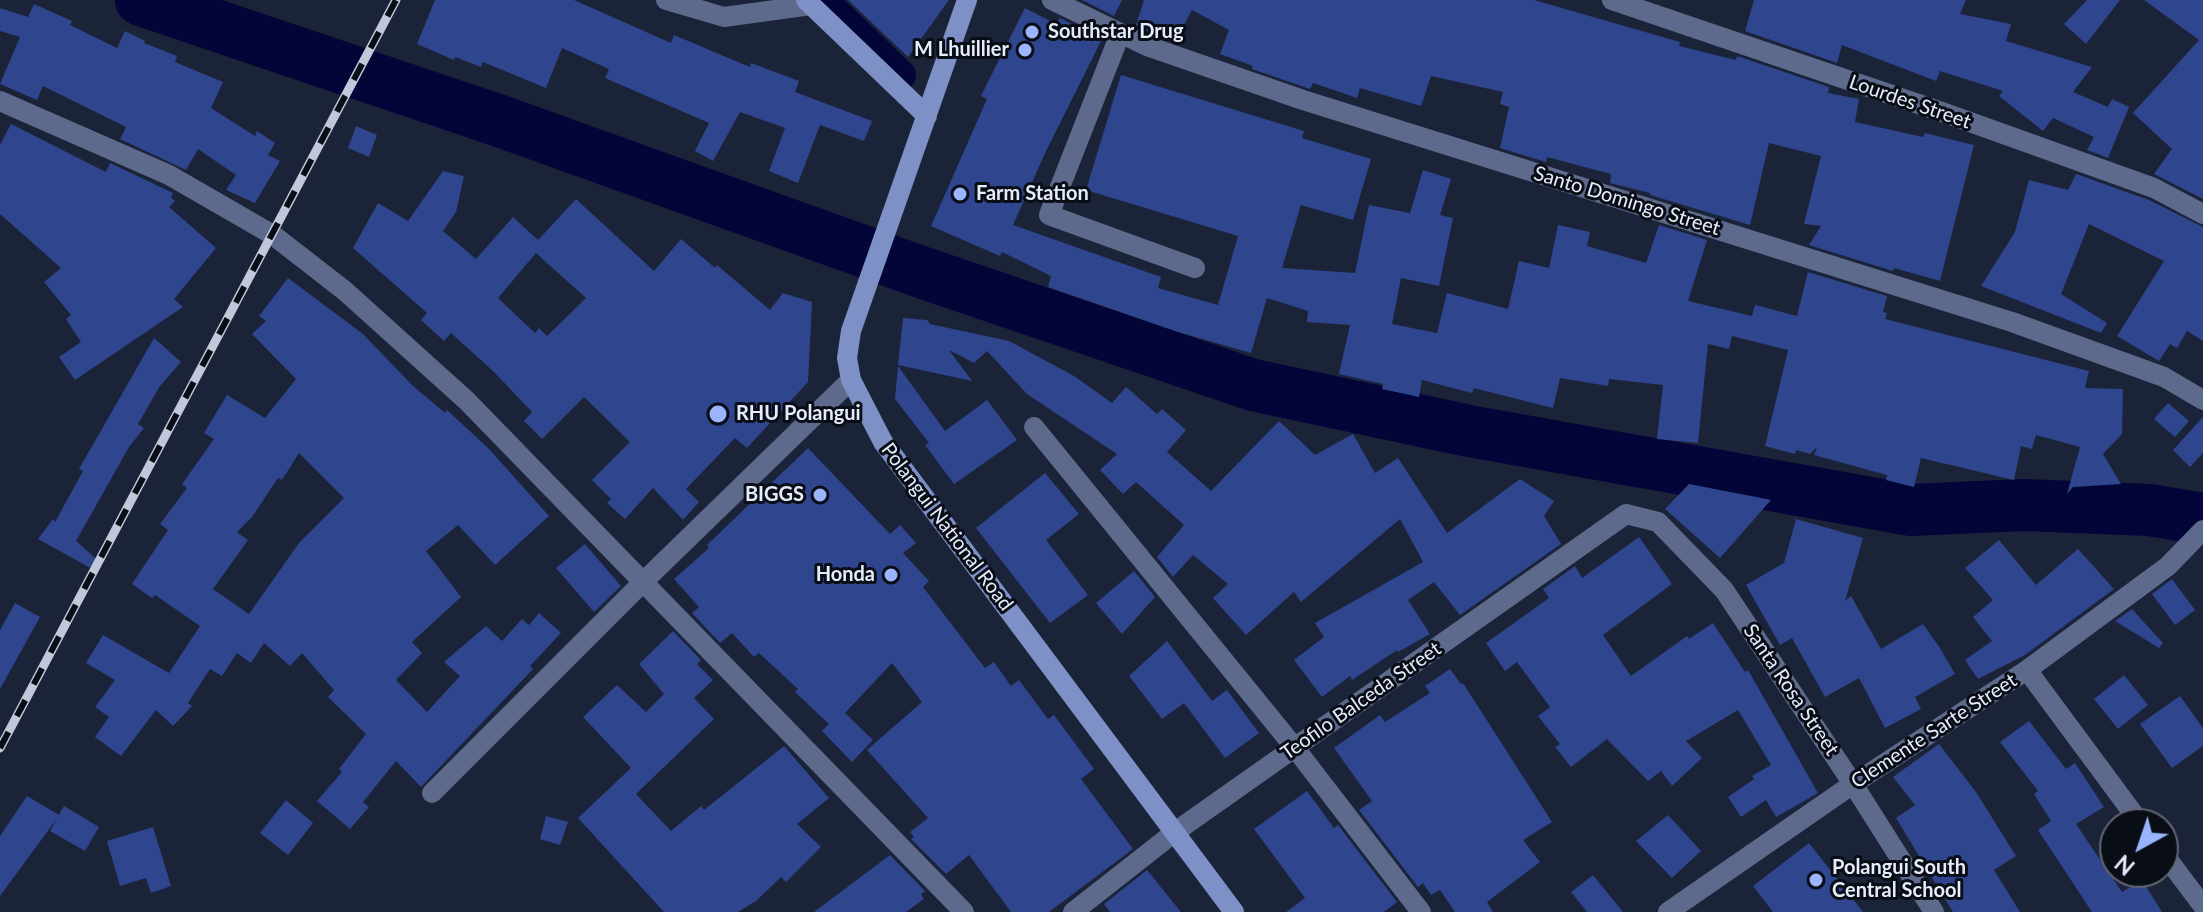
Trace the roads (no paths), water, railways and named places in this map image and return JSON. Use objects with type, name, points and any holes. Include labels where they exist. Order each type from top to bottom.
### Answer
[{"type":"main road","name":"Polangui National Road","points":[[967,0],[851,331],[847,358],[851,380],[883,442],[1234,912]]},
{"type":"main road","points":[[808,3],[927,116]]},
{"type":"street","points":[[666,0],[724,17],[808,3]]},
{"type":"street","name":"Santo Domingo Street","points":[[1052,0],[1120,34],[1303,100],[2012,322],[2164,377],[2203,400]]},
{"type":"street","name":"Lourdes Street","points":[[1612,0],[2154,188],[2203,214]]},
{"type":"street","points":[[1120,34],[1049,215],[1195,268]]},
{"type":"street","points":[[0,101],[169,175],[273,235],[345,291],[467,401],[964,912]]},
{"type":"street","points":[[432,793],[851,380]]},
{"type":"street","points":[[1034,427],[1295,748],[1421,912]]},
{"type":"street","name":"Teofilo Balceda Street","points":[[1073,912],[1175,832],[1626,514],[1658,522]]},
{"type":"street","name":"Santa Rosa Street","points":[[1658,522],[1724,590],[1934,912]]},
{"type":"street","name":"Clemente Sarte Street","points":[[1668,912],[1853,784],[2027,670],[2168,566],[2198,535]]},
{"type":"street","points":[[2027,670],[2129,808]]},
{"type":"street","points":[[2179,874],[2203,906]]},
{"type":"waterway","points":[[141,0],[500,121],[918,271],[1253,385],[1469,431],[1910,510],[2024,505],[2150,510],[2203,519]]},
{"type":"waterway","points":[[823,0],[901,75]]},
{"type":"railway","points":[[0,748],[396,0]]},
{"type":"place","name":"Southstar Drug","points":[[1032,32]]},
{"type":"place","name":"M Lhuillier","points":[[1025,50]]},
{"type":"place","name":"Farm Station","points":[[960,194]]},
{"type":"place","name":"RHU Polangui","points":[[718,414]]},
{"type":"place","name":"BIGGS","points":[[820,495]]},
{"type":"place","name":"Honda","points":[[891,575]]},
{"type":"place","name":"Polangui South Central School","points":[[1816,880]]}]
